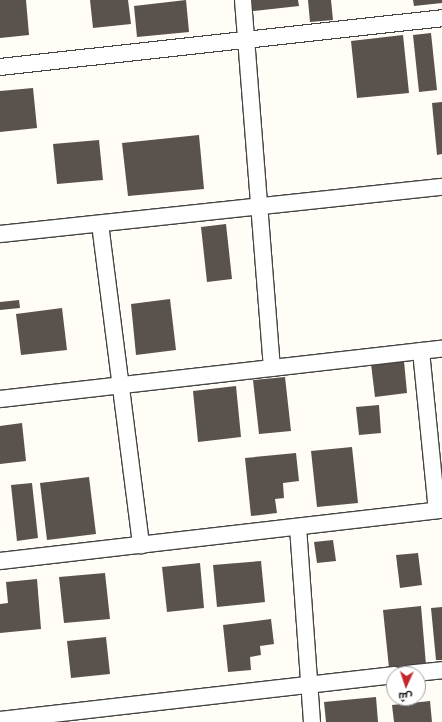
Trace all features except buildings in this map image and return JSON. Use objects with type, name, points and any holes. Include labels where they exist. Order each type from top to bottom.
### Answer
[{"type":"street","points":[[243,0],[272,368]]},
{"type":"street","points":[[0,67],[442,18]]},
{"type":"street","points":[[0,234],[442,187]]},
{"type":"street","points":[[100,224],[141,545]]},
{"type":"street","points":[[0,399],[442,349]]},
{"type":"street","points":[[0,561],[439,510],[421,351]]},
{"type":"street","points":[[298,527],[312,722]]},
{"type":"street","points":[[426,672],[442,670]]},
{"type":"street","points":[[0,720],[386,676]]}]
